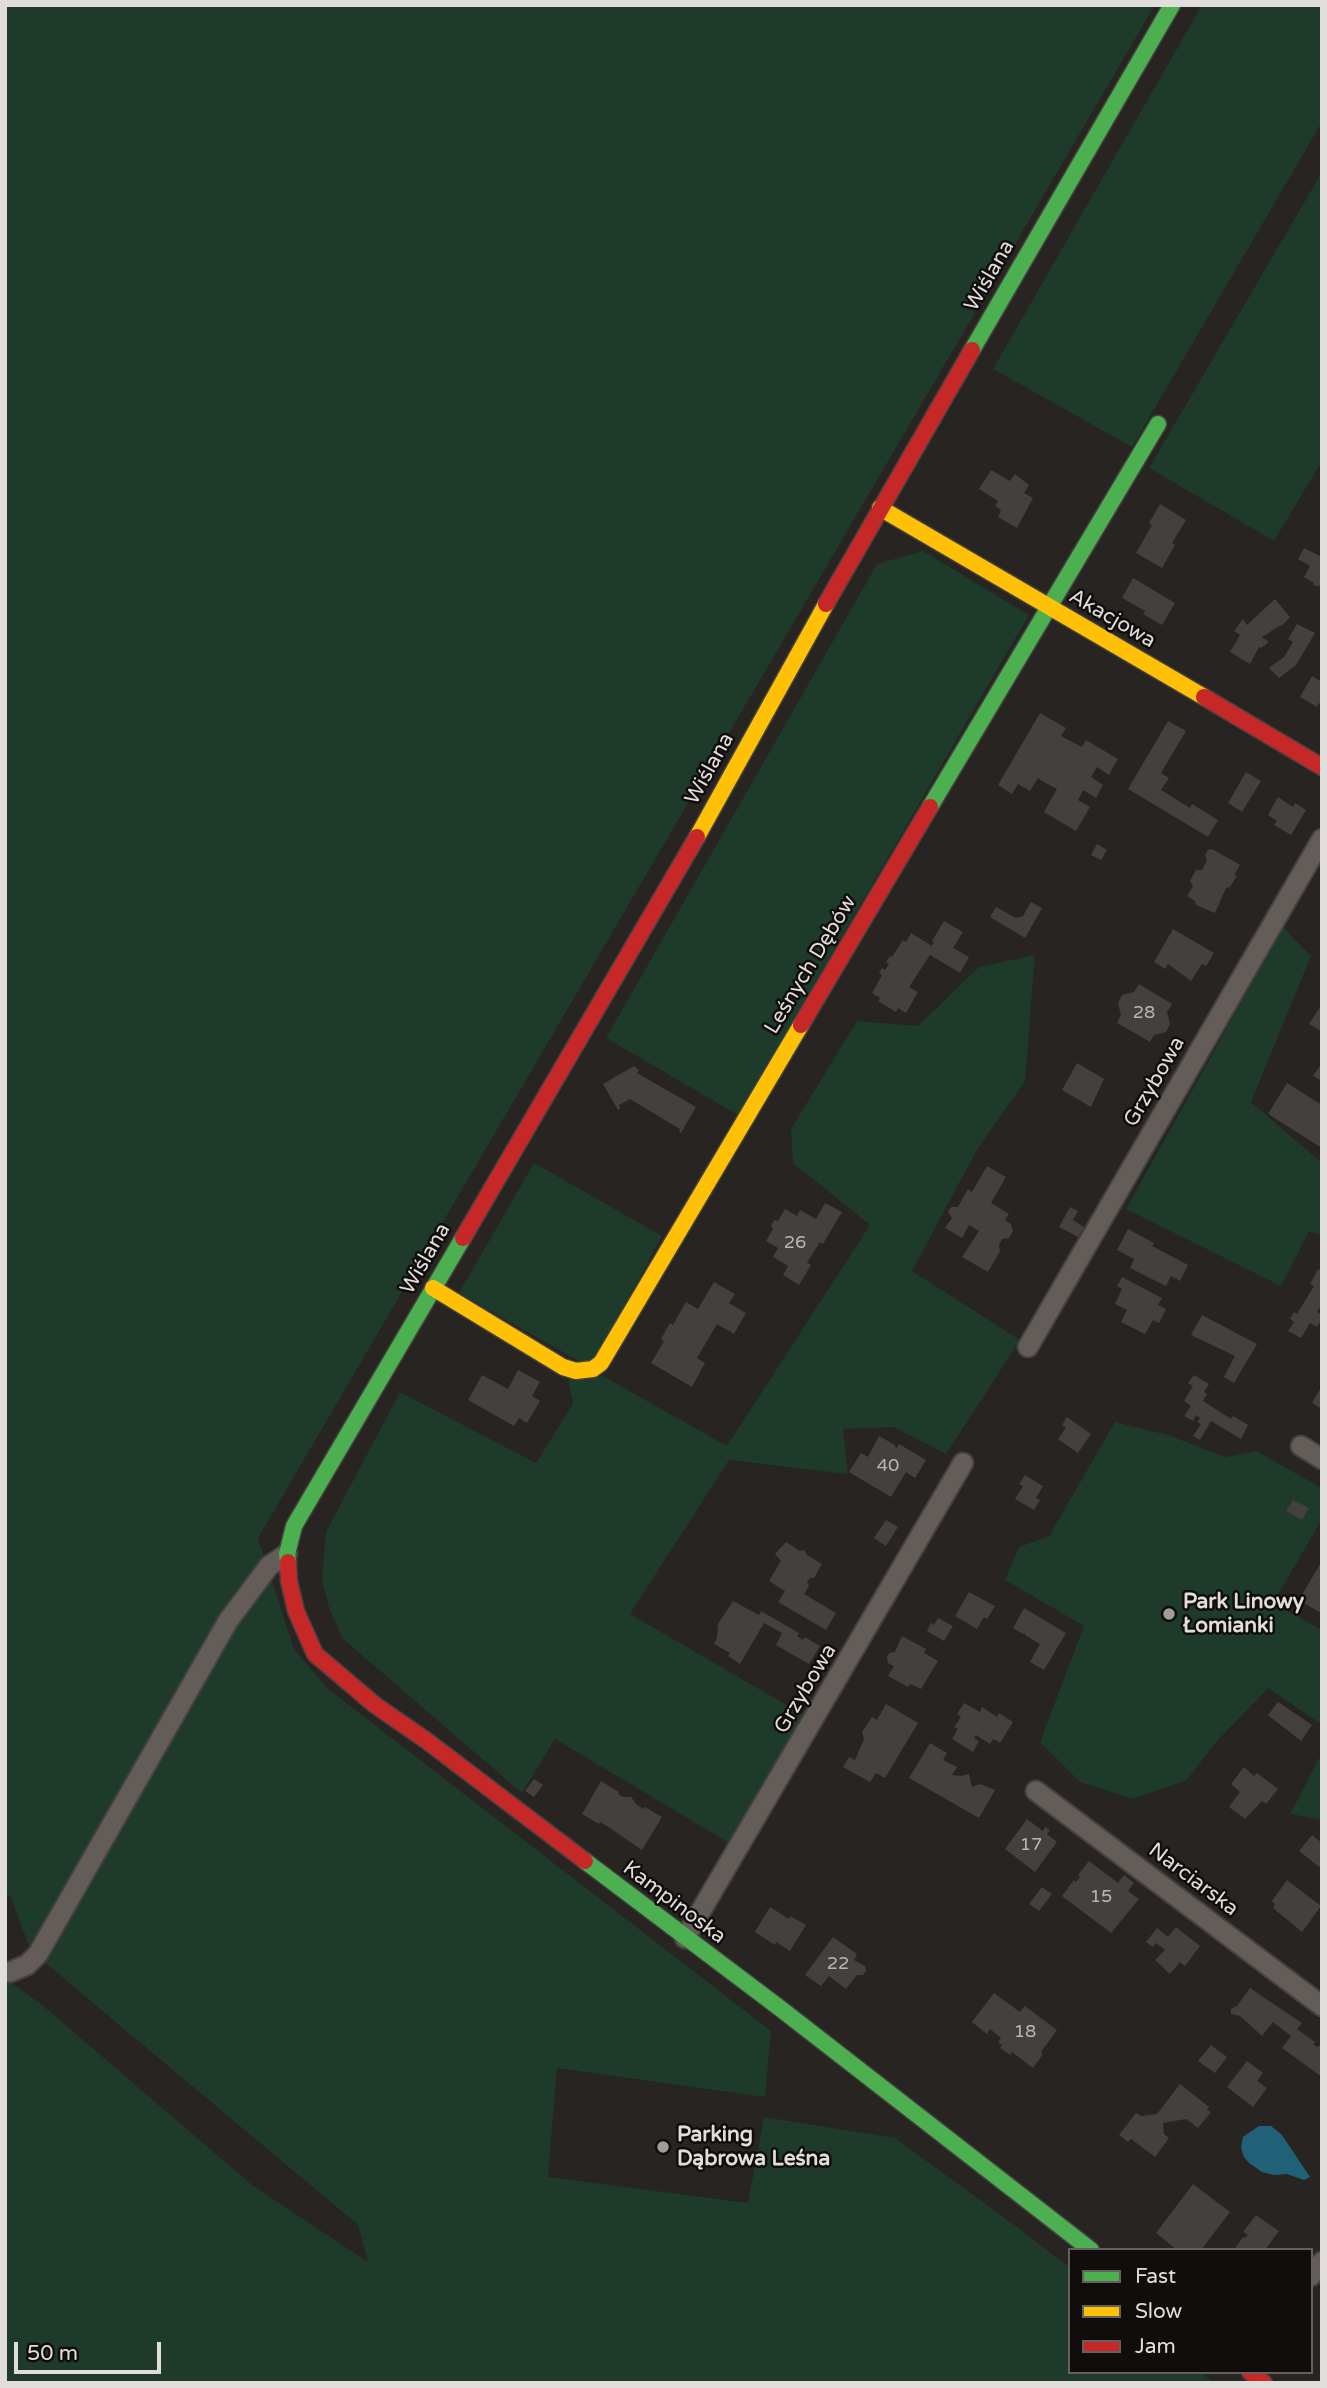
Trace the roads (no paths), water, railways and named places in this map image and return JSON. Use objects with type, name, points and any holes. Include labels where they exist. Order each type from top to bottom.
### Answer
[{"type":"main road","name":"Wiślana","points":[[287,1554],[295,1526],[693,844],[880,508],[1172,5]]},
{"type":"main road","name":"Leśnych Dębów","points":[[433,1288],[562,1367],[576,1371],[593,1368],[601,1363],[1158,424]]},
{"type":"main road","name":"Akacjowa","points":[[880,508],[1322,767]]},
{"type":"main road","name":"Kampinoska","points":[[287,1554],[289,1581],[296,1612],[315,1654],[375,1705],[437,1748],[781,2009],[1088,2248]]},
{"type":"street","name":"Grzybowa","points":[[1028,1347],[1322,839]]},
{"type":"street","points":[[1301,1447],[1322,1459]]},
{"type":"street","name":"Grzybowa","points":[[685,1938],[963,1462]]},
{"type":"street","points":[[10,1972],[27,1965],[38,1954],[228,1621],[269,1566],[287,1554]]},
{"type":"street","name":"Narciarska","points":[[1036,1791],[1322,2006]]},
{"type":"water","points":[[1259,2126],[1271,2126],[1282,2135],[1310,2177],[1304,2180],[1287,2174],[1274,2175],[1262,2172],[1249,2163],[1241,2148],[1243,2137]]},
{"type":"place","name":"Park Linowy Łomianki","points":[[1169,1614]]},
{"type":"place","name":"Parking Dąbrowa Leśna","points":[[663,2147]]}]
